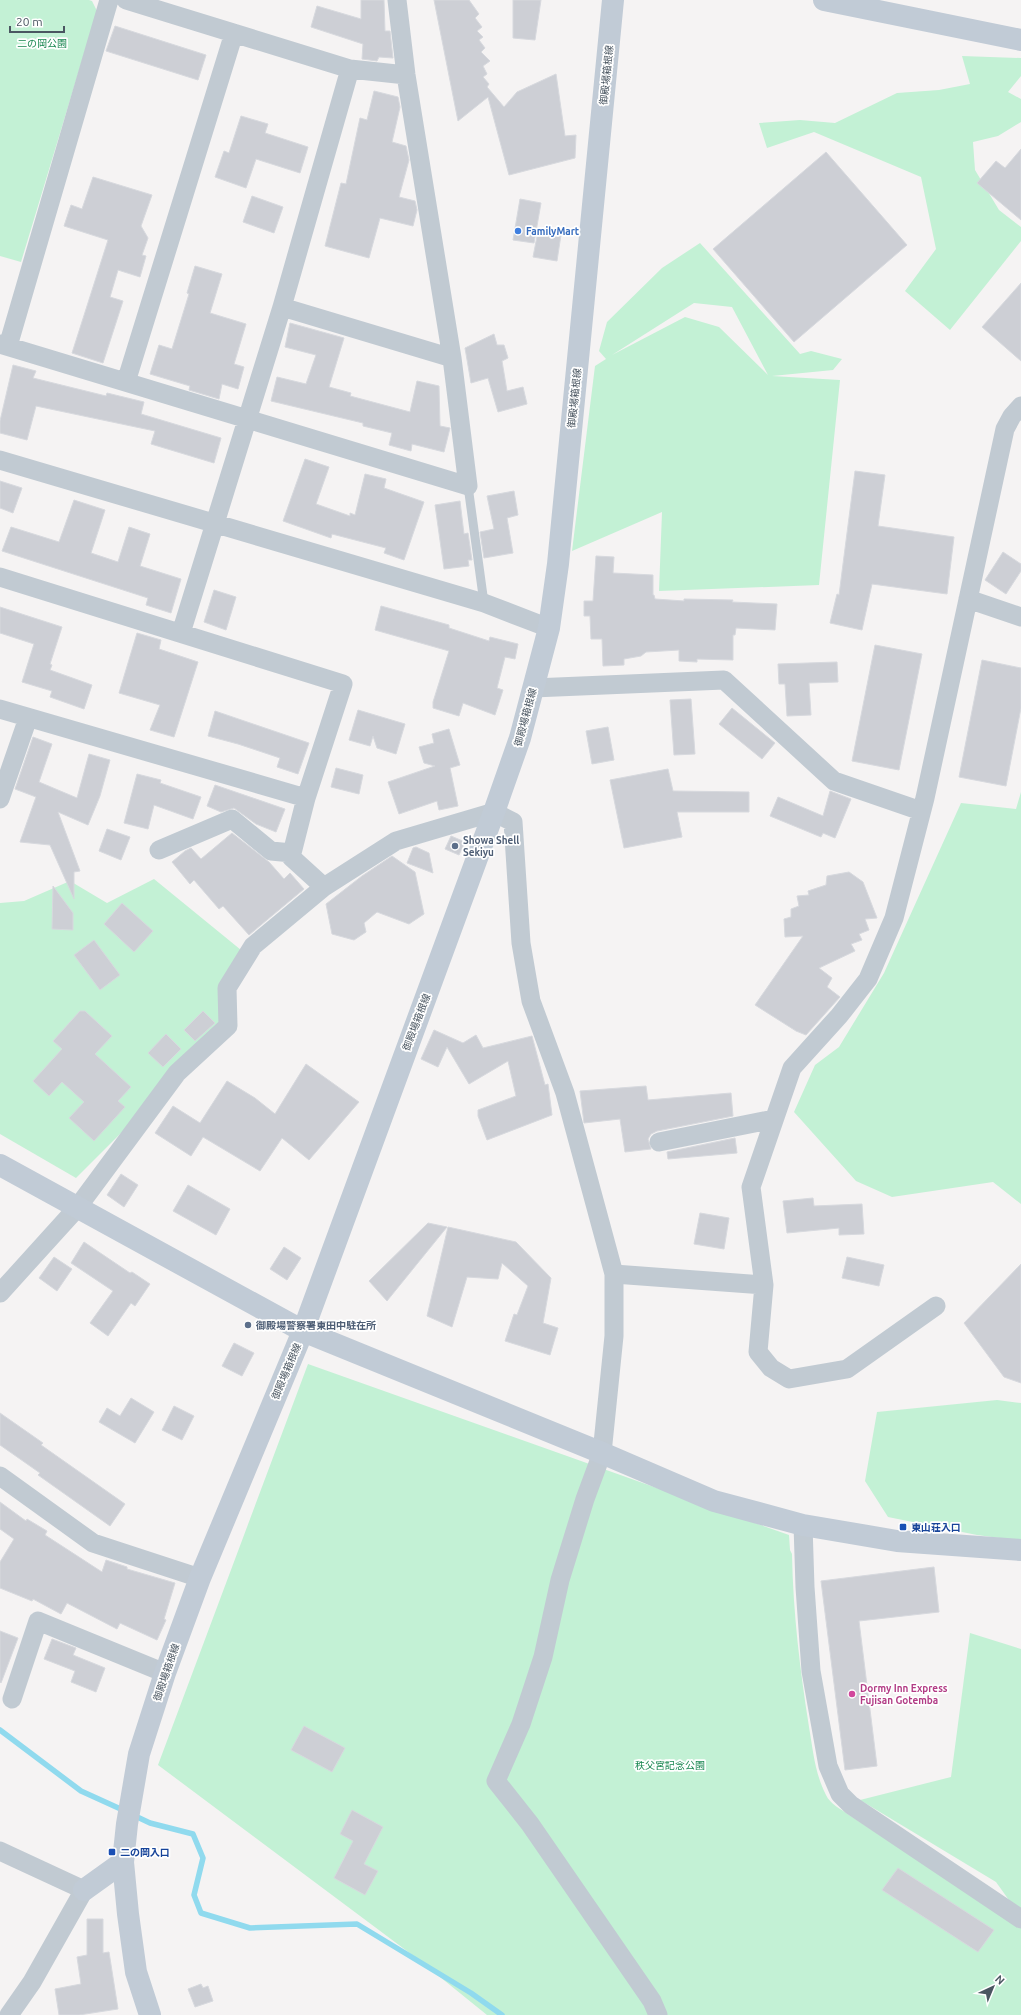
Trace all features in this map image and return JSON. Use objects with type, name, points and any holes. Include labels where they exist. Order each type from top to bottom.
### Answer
[{"type":"main road","name":"御殿場箱根線","points":[[150,2015],[136,1972],[123,1862],[127,1824],[139,1754],[165,1673],[200,1578],[303,1332],[494,812],[520,738],[549,628],[558,564],[613,0]]},
{"type":"main road","points":[[824,0],[1021,40]]},
{"type":"main road","points":[[0,1164],[303,1332],[602,1453],[714,1501],[803,1526],[897,1541],[1021,1550]]},
{"type":"main road","points":[[84,1890],[123,1862]]},
{"type":"street","points":[[110,0],[4,345],[468,486],[452,358],[406,75],[397,0]]},
{"type":"street","points":[[126,0],[350,69],[406,75]]},
{"type":"street","points":[[126,382],[234,33]]},
{"type":"street","points":[[181,633],[282,307],[350,69]]},
{"type":"street","points":[[282,307],[452,358]]},
{"type":"street","points":[[936,1306],[847,1369],[789,1379],[771,1368],[758,1352],[764,1285],[751,1187],[792,1068],[839,1016],[868,979],[894,918],[922,811],[1005,429],[1012,416],[1021,406]]},
{"type":"street","points":[[0,460],[484,603],[549,628]]},
{"type":"street","points":[[0,577],[343,684],[306,798],[291,857],[324,887]]},
{"type":"street","points":[[968,599],[1021,617]]},
{"type":"street","points":[[533,688],[724,680],[834,781],[922,811]]},
{"type":"street","points":[[0,709],[306,798]]},
{"type":"street","points":[[0,799],[28,718]]},
{"type":"street","points":[[0,1292],[77,1208],[177,1073],[228,1026],[227,988],[253,946],[324,887],[396,842],[494,812],[513,822],[521,943],[531,1002],[565,1093],[614,1274],[614,1336],[602,1453],[585,1499],[560,1580],[543,1657],[521,1724],[496,1781],[530,1824],[652,2001],[658,2015]]},
{"type":"street","points":[[159,850],[232,819],[271,851],[292,853]]},
{"type":"street","points":[[659,1142],[774,1119]]},
{"type":"street","points":[[614,1274],[764,1285]]},
{"type":"street","points":[[0,1476],[93,1544],[200,1578]]},
{"type":"street","points":[[803,1526],[805,1587],[811,1671],[828,1766],[836,1788],[851,1805],[1021,1919]]},
{"type":"street","points":[[12,1698],[38,1621],[165,1673]]},
{"type":"street","points":[[0,1851],[84,1890],[32,1982],[9,2015]]},
{"type":"lane","points":[[468,486],[484,603]]},
{"type":"green space","name":"二の岡公園","points":[[0,0],[89,0],[92,1],[97,11],[21,262],[0,256]]},
{"type":"green space","points":[[962,56],[1021,58],[1021,76],[1008,92],[1021,99],[1021,122],[998,136],[973,142],[975,170],[999,210],[1021,227],[1021,241],[950,330],[905,291],[936,249],[921,177],[814,132],[767,148],[759,123],[800,120],[835,123],[897,93],[939,90],[970,84]]},
{"type":"green space","points":[[700,243],[800,354],[811,351],[842,359],[833,370],[772,376],[840,380],[819,585],[659,591],[662,512],[572,551],[595,366],[606,359],[599,351],[607,322],[662,268]],"holes":[[[694,303],[732,307],[768,375],[719,327],[685,317],[612,355]]]},
{"type":"green space","points":[[1021,792],[1021,1204],[993,1182],[892,1197],[856,1181],[794,1112],[815,1065],[839,1047],[884,973],[961,803],[1016,809]]},
{"type":"green space","points":[[154,879],[241,950],[228,1026],[76,1178],[0,1134],[0,903],[24,901],[70,881],[107,903]]},
{"type":"green space","name":"秩父宮記念公園","points":[[308,1364],[789,1535],[790,1550],[792,1554],[800,1663],[815,1762],[822,1787],[833,1804],[1021,1926],[1021,2015],[487,2015],[419,1960],[158,1765]]},
{"type":"green space","points":[[997,1400],[1021,1403],[1021,1541],[977,1535],[888,1517],[865,1481],[877,1412]]},
{"type":"green space","points":[[970,1633],[1021,1649],[1021,1917],[996,1882],[860,1800],[951,1777]]},
{"type":"building","points":[[361,0],[384,0],[385,31],[390,31],[393,58],[379,57],[377,61],[362,59],[363,44],[311,27],[317,6],[361,19]]},
{"type":"building","points":[[434,0],[469,0],[479,14],[475,18],[482,27],[477,31],[483,37],[479,40],[485,48],[481,52],[490,61],[483,66],[487,74],[483,77],[489,84],[487,87],[504,107],[517,92],[556,74],[565,136],[576,135],[575,158],[509,175],[488,97],[458,121]]},
{"type":"building","points":[[513,0],[541,0],[535,40],[513,38]]},
{"type":"building","points":[[115,26],[206,55],[198,80],[106,51]]},
{"type":"building","points":[[374,91],[398,97],[400,107],[392,142],[406,146],[409,160],[399,197],[415,201],[417,210],[413,226],[380,218],[369,258],[325,246],[341,183],[346,184],[360,118],[367,120]]},
{"type":"building","points":[[241,116],[268,124],[265,133],[308,147],[300,173],[256,159],[246,188],[215,177],[224,151],[229,153]]},
{"type":"building","points":[[1021,149],[1021,220],[977,183],[996,161],[1005,168]]},
{"type":"building","points":[[826,152],[907,245],[794,342],[713,249]]},
{"type":"building","points":[[93,177],[152,195],[141,226],[148,238],[142,255],[146,256],[140,277],[118,270],[110,297],[123,301],[103,363],[72,353],[108,240],[64,226],[71,205],[82,209]]},
{"type":"building","points":[[252,196],[283,207],[274,233],[243,222]]},
{"type":"building","points":[[520,199],[541,203],[534,243],[513,240]]},
{"type":"building","points":[[538,231],[561,235],[557,261],[533,257]]},
{"type":"building","points":[[195,266],[222,274],[210,313],[246,324],[234,364],[244,367],[238,389],[222,384],[219,399],[189,390],[190,386],[150,374],[159,345],[172,349],[189,294],[187,293]]},
{"type":"building","points":[[1021,283],[1021,361],[982,327]]},
{"type":"building","points":[[290,323],[344,338],[329,387],[351,393],[350,396],[410,412],[417,381],[439,386],[440,426],[450,428],[444,452],[412,444],[411,451],[389,445],[392,433],[363,426],[363,423],[271,401],[277,377],[306,384],[316,355],[285,347]]},
{"type":"building","points":[[494,334],[497,345],[504,345],[508,358],[502,361],[507,391],[523,387],[527,404],[498,412],[488,378],[471,383],[465,348]]},
{"type":"building","points":[[13,365],[36,371],[33,378],[106,396],[107,393],[144,402],[141,414],[221,438],[214,463],[151,444],[155,431],[36,406],[27,440],[0,433],[0,421]]},
{"type":"building","points":[[305,459],[329,467],[316,504],[350,516],[350,513],[355,515],[365,474],[386,479],[384,488],[424,502],[404,560],[384,553],[386,548],[332,534],[331,538],[283,521]]},
{"type":"building","points":[[855,471],[885,475],[878,526],[954,537],[947,594],[872,584],[862,630],[830,623],[837,594],[839,595]]},
{"type":"building","points":[[0,481],[22,488],[13,513],[0,508]]},
{"type":"building","points":[[514,491],[518,515],[507,518],[513,553],[484,558],[480,532],[494,529],[487,496]]},
{"type":"building","points":[[74,500],[105,510],[91,553],[118,562],[129,527],[150,534],[140,566],[181,579],[171,613],[146,605],[148,598],[2,551],[11,527],[59,542]]},
{"type":"building","points":[[460,501],[464,534],[468,533],[472,560],[468,560],[469,566],[444,569],[435,505]]},
{"type":"building","points":[[1003,552],[1021,564],[1021,571],[1006,594],[985,580]]},
{"type":"building","points":[[596,556],[614,557],[613,573],[653,575],[653,595],[655,599],[684,601],[684,599],[733,600],[732,602],[777,604],[775,630],[736,628],[735,635],[733,635],[733,660],[697,659],[697,662],[679,661],[679,650],[646,652],[641,656],[624,659],[624,665],[603,666],[602,639],[591,639],[590,616],[584,616],[584,601],[593,601]]},
{"type":"building","points":[[214,590],[236,597],[226,630],[204,622]]},
{"type":"building","points":[[381,606],[449,625],[449,628],[489,641],[490,637],[518,644],[515,659],[505,657],[497,688],[503,690],[495,715],[463,703],[459,716],[433,708],[433,702],[449,651],[375,630]]},
{"type":"building","points":[[0,607],[62,627],[50,664],[52,665],[50,670],[92,685],[84,709],[50,697],[52,691],[22,682],[34,644],[0,633]]},
{"type":"building","points":[[137,633],[161,640],[159,649],[198,662],[174,737],[150,730],[160,705],[119,693]]},
{"type":"building","points":[[875,645],[922,654],[899,770],[852,761]]},
{"type":"building","points":[[982,660],[1021,668],[1021,708],[1006,786],[959,777]]},
{"type":"building","points":[[837,662],[838,682],[809,683],[811,715],[787,716],[785,684],[779,684],[778,664]]},
{"type":"building","points":[[691,699],[695,754],[674,755],[670,700]]},
{"type":"building","points":[[732,708],[775,743],[762,759],[719,724]]},
{"type":"building","points":[[358,710],[405,724],[396,754],[377,748],[373,736],[370,746],[349,740]]},
{"type":"building","points":[[215,711],[309,743],[298,774],[277,767],[280,758],[208,736]]},
{"type":"building","points":[[608,727],[614,760],[592,764],[586,731]]},
{"type":"building","points":[[449,729],[460,765],[450,768],[458,806],[439,810],[437,801],[399,814],[388,782],[435,766],[424,763],[419,747],[434,743],[432,734]]},
{"type":"building","points":[[33,737],[52,744],[39,782],[77,798],[89,754],[110,760],[100,796],[88,825],[58,812],[80,871],[74,872],[74,899],[50,845],[20,842],[36,797],[15,789]]},
{"type":"building","points":[[336,768],[363,775],[359,794],[331,787]]},
{"type":"building","points":[[668,769],[673,791],[749,792],[749,812],[677,812],[682,837],[624,848],[610,780]]},
{"type":"building","points":[[137,774],[161,780],[160,783],[201,797],[193,819],[154,805],[148,829],[124,823]]},
{"type":"building","points":[[215,785],[285,809],[276,832],[256,824],[234,808],[221,812],[207,806]]},
{"type":"building","points":[[830,791],[851,799],[835,838],[823,833],[821,837],[770,816],[778,797],[823,816]]},
{"type":"building","points":[[107,829],[130,837],[121,860],[99,851]]},
{"type":"building","points":[[232,833],[269,862],[284,879],[290,873],[304,889],[249,935],[223,906],[219,909],[194,880],[190,884],[172,862],[191,848],[201,859]]},
{"type":"building","points":[[451,836],[465,842],[459,855],[445,849]]},
{"type":"building","points":[[416,847],[429,853],[433,873],[407,863],[413,848]]},
{"type":"building","points":[[392,856],[415,872],[424,914],[409,924],[377,912],[364,923],[366,932],[354,940],[332,934],[326,904],[362,876]]},
{"type":"building","points":[[849,872],[863,882],[877,918],[865,919],[869,930],[859,934],[862,940],[851,944],[855,951],[819,968],[832,978],[827,987],[840,997],[806,1035],[796,1031],[755,1005],[803,936],[785,937],[784,919],[791,917],[791,909],[799,906],[797,896],[809,895],[808,891],[826,885],[827,876]]},
{"type":"building","points":[[53,886],[73,913],[73,930],[52,929]]},
{"type":"building","points":[[122,903],[153,931],[134,952],[104,924]]},
{"type":"building","points":[[94,940],[120,975],[100,990],[74,955]]},
{"type":"building","points":[[80,1011],[85,1011],[112,1036],[95,1054],[131,1087],[118,1101],[125,1107],[94,1141],[69,1118],[84,1102],[62,1082],[49,1096],[33,1081],[62,1049],[53,1041]]},
{"type":"building","points":[[203,1011],[215,1023],[195,1041],[184,1030]]},
{"type":"building","points":[[434,1030],[463,1043],[476,1035],[483,1048],[532,1036],[545,1085],[548,1084],[552,1115],[487,1140],[478,1116],[478,1110],[516,1096],[508,1061],[469,1084],[447,1047],[438,1067],[421,1059]]},
{"type":"building","points":[[166,1034],[181,1049],[163,1067],[148,1053]]},
{"type":"building","points":[[306,1064],[359,1102],[309,1160],[282,1138],[260,1171],[203,1137],[191,1156],[155,1133],[173,1106],[200,1123],[227,1081],[255,1098],[275,1114]]},
{"type":"building","points":[[646,1086],[648,1100],[731,1093],[733,1116],[657,1131],[651,1134],[648,1139],[651,1149],[625,1152],[620,1119],[584,1123],[580,1091]]},
{"type":"building","points":[[735,1138],[737,1153],[668,1159],[667,1152]]},
{"type":"building","points":[[121,1174],[138,1185],[124,1207],[107,1195]]},
{"type":"building","points":[[188,1185],[230,1209],[216,1235],[173,1211]]},
{"type":"building","points":[[813,1198],[814,1206],[862,1204],[864,1234],[839,1235],[839,1228],[787,1233],[783,1201]]},
{"type":"building","points":[[700,1213],[729,1218],[724,1249],[694,1244]]},
{"type":"building","points":[[428,1223],[447,1227],[387,1301],[369,1281]]},
{"type":"building","points":[[448,1227],[516,1242],[551,1278],[543,1323],[558,1328],[550,1355],[505,1341],[514,1314],[517,1315],[528,1286],[502,1263],[498,1279],[467,1277],[452,1327],[427,1316]]},
{"type":"building","points":[[84,1242],[130,1273],[132,1272],[150,1284],[135,1306],[131,1303],[108,1336],[90,1323],[113,1291],[71,1263]]},
{"type":"building","points":[[284,1247],[301,1258],[287,1280],[270,1269]]},
{"type":"building","points":[[54,1257],[72,1269],[57,1291],[39,1278]]},
{"type":"building","points":[[847,1257],[884,1265],[879,1286],[842,1278]]},
{"type":"building","points":[[1021,1264],[1021,1383],[1004,1377],[964,1323]]},
{"type":"building","points":[[234,1343],[254,1353],[242,1376],[222,1366]]},
{"type":"building","points":[[131,1398],[154,1412],[135,1443],[99,1422],[107,1408],[120,1416]]},
{"type":"building","points":[[174,1406],[194,1416],[182,1440],[162,1430]]},
{"type":"building","points":[[0,1413],[43,1443],[41,1445],[125,1504],[110,1526],[38,1475],[40,1473],[0,1445]]},
{"type":"building","points":[[0,1502],[26,1521],[27,1519],[47,1531],[45,1535],[102,1572],[106,1560],[127,1567],[127,1569],[175,1583],[164,1619],[166,1620],[157,1640],[120,1623],[117,1629],[67,1603],[61,1614],[33,1599],[32,1601],[0,1588],[0,1562],[14,1539],[0,1529]]},
{"type":"building","name":"Dormy Inn Express Fujisan Gotemba","points":[[934,1567],[939,1612],[859,1621],[877,1766],[845,1770],[821,1581]]},
{"type":"building","points":[[0,1631],[18,1638],[1,1683],[0,1682]]},
{"type":"building","points":[[52,1639],[76,1648],[73,1655],[105,1668],[96,1692],[71,1682],[75,1671],[44,1659]]},
{"type":"building","points":[[304,1726],[345,1748],[332,1772],[291,1750]]},
{"type":"building","points":[[352,1810],[383,1827],[364,1864],[378,1871],[365,1895],[334,1878],[353,1841],[340,1834]]},
{"type":"building","points":[[898,1868],[994,1930],[978,1952],[882,1890]]},
{"type":"building","points":[[87,1919],[103,1919],[103,1953],[109,1952],[118,2009],[79,2015],[59,2015],[55,1989],[81,1984],[77,1957],[87,1955]]},
{"type":"building","points":[[201,1984],[203,1988],[208,1986],[213,2001],[195,2007],[188,1989]]},
{"type":"waterway","points":[[0,1730],[81,1791],[125,1811]]},
{"type":"waterway","points":[[133,1815],[150,1823],[193,1834],[203,1858],[194,1895],[201,1913],[250,1928],[357,1924],[471,1993],[502,2015]]},
{"type":"place","name":"FamilyMart","points":[[518,231]]},
{"type":"place","name":"Showa Shell Sekiyu","points":[[455,846]]},
{"type":"place","name":"御殿場警察署東田中駐在所","points":[[248,1325]]},
{"type":"place","name":"東山荘入口","points":[[903,1527]]},
{"type":"place","name":"Dormy Inn Express Fujisan Gotemba","points":[[852,1694]]},
{"type":"place","name":"二の岡入口","points":[[112,1852]]}]
